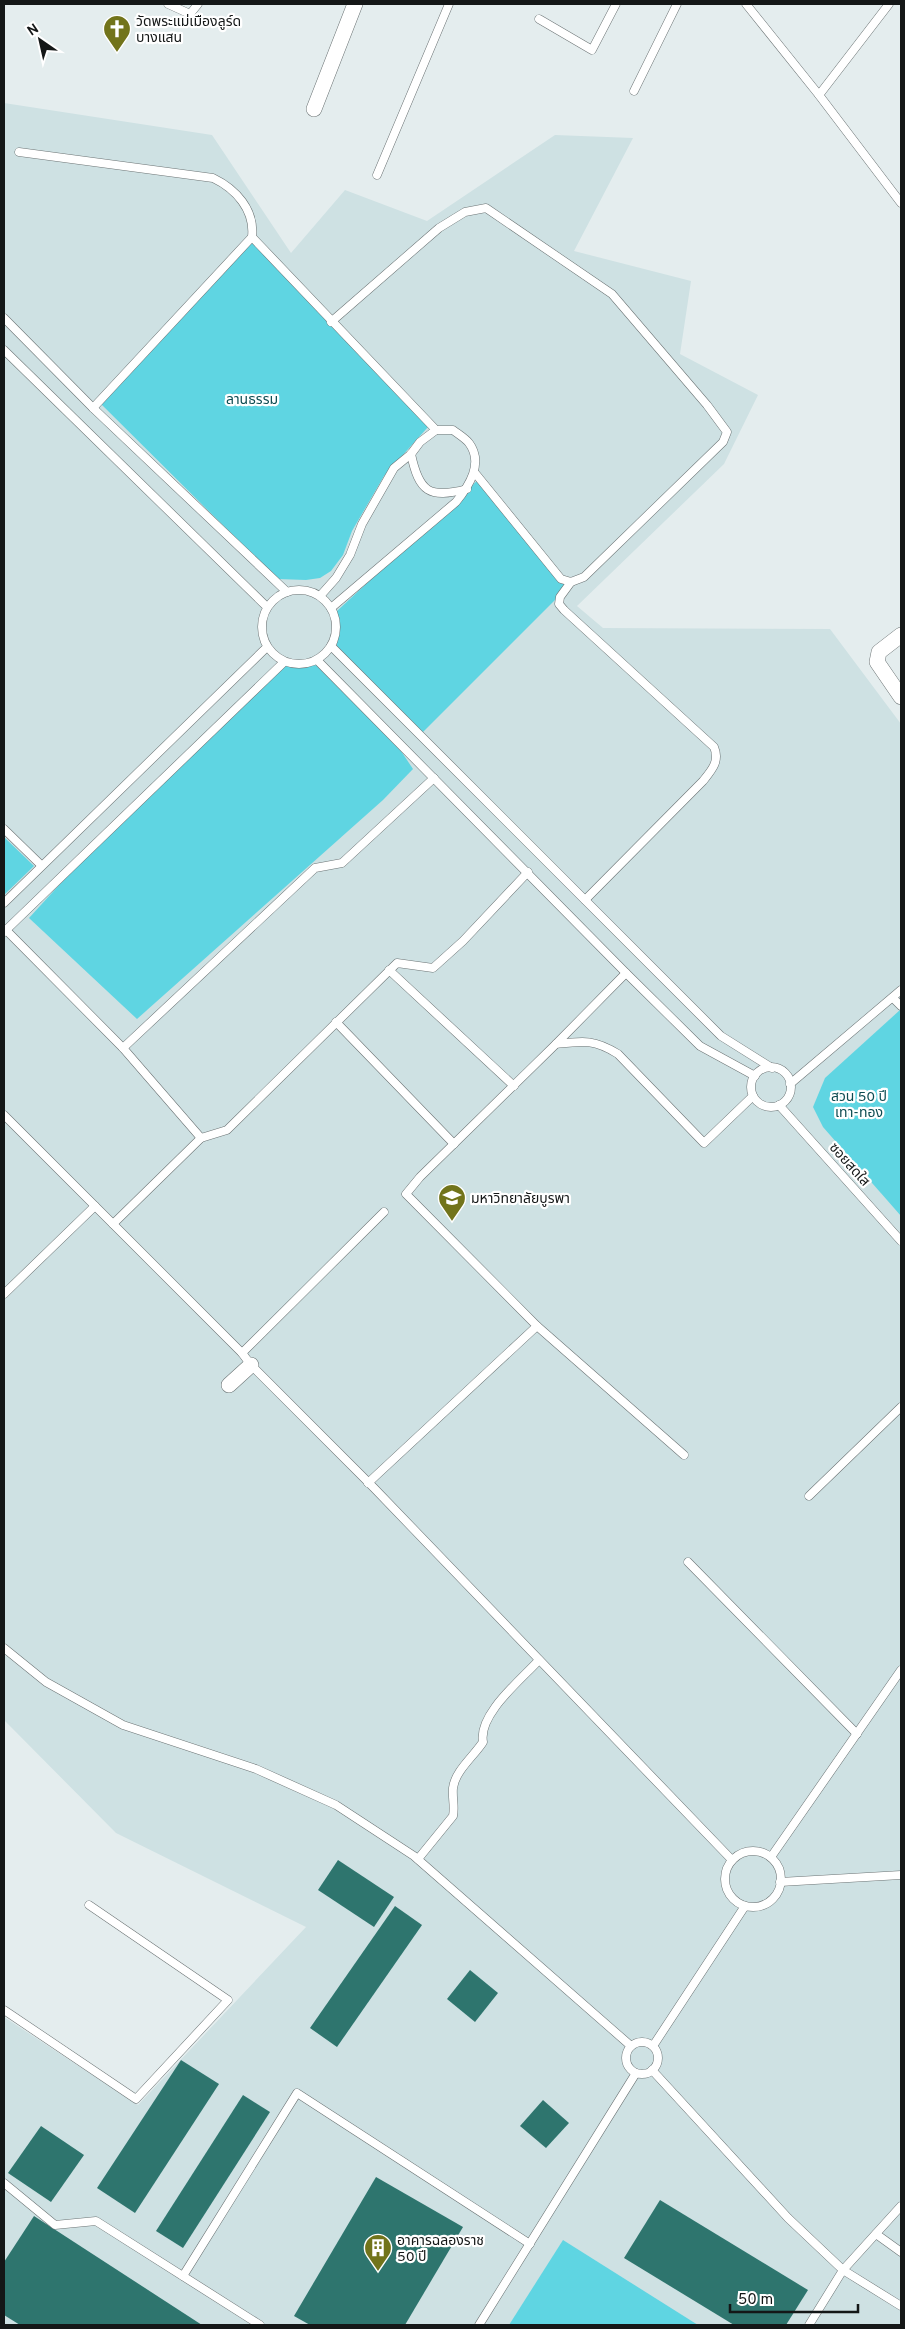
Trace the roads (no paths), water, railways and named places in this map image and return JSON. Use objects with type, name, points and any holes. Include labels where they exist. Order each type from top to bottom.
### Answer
[{"type":"street","points":[[314,109],[355,4]]},
{"type":"street","points":[[901,635],[879,652],[877,662],[901,697]]},
{"type":"street","points":[[228,1385],[246,1359]]},
{"type":"lane","points":[[168,4],[190,14],[198,4]]},
{"type":"lane","points":[[377,175],[449,4]]},
{"type":"lane","points":[[539,19],[592,50],[616,4]]},
{"type":"lane","points":[[634,91],[677,4]]},
{"type":"lane","points":[[746,4],[819,95],[901,203]]},
{"type":"lane","points":[[819,95],[889,4]]},
{"type":"lane","points":[[19,152],[213,178],[229,185],[250,214],[252,237],[436,430]]},
{"type":"lane","points":[[331,322],[439,228],[465,212],[486,208],[612,294],[708,405],[727,432],[723,442],[584,577],[571,582],[560,597],[559,604],[564,610],[714,747],[717,754],[715,766],[703,781],[585,900]]},
{"type":"lane","points":[[94,408],[252,237]]},
{"type":"lane","points":[[4,318],[94,408],[287,592]]},
{"type":"lane","points":[[4,350],[267,607]]},
{"type":"lane","points":[[320,596],[336,578],[350,555],[362,524],[394,468],[411,454],[420,442],[436,430],[454,430],[470,444],[475,459],[475,473],[467,489],[456,502],[427,525],[410,543],[331,608]]},
{"type":"lane","points":[[411,454],[415,476],[424,488],[437,493],[448,494],[467,489]]},
{"type":"lane","points":[[475,473],[560,579],[571,582]]},
{"type":"lane","points":[[298,590],[320,596],[331,608],[336,628],[331,646],[317,660],[296,664],[284,662],[274,656],[267,647],[261,627],[267,607],[276,598],[287,592],[298,590]]},
{"type":"lane","points":[[331,646],[721,1036],[772,1068],[784,1072],[790,1084],[788,1096],[780,1105],[768,1107],[757,1101],[753,1096],[751,1086],[755,1076],[760,1071],[772,1068]]},
{"type":"lane","points":[[4,903],[267,647]]},
{"type":"lane","points":[[317,660],[700,1046],[755,1076]]},
{"type":"lane","points":[[201,1138],[123,1048],[5,931],[284,662]]},
{"type":"lane","points":[[123,1048],[315,868],[342,863],[434,778]]},
{"type":"lane","points":[[4,829],[41,866]]},
{"type":"lane","points":[[113,1224],[201,1138],[226,1130],[397,963],[433,968],[463,941],[528,872]]},
{"type":"lane","points":[[389,970],[514,1086]]},
{"type":"lane","points":[[626,973],[406,1194],[537,1326],[684,1455]]},
{"type":"lane","points":[[790,1084],[901,990]]},
{"type":"lane","points":[[893,998],[901,1006]]},
{"type":"lane","points":[[336,1022],[454,1144]]},
{"type":"lane","points":[[556,1044],[586,1041],[602,1044],[618,1054],[704,1143],[753,1096]]},
{"type":"lane","name":"ซอยสดใส","points":[[780,1105],[901,1241]]},
{"type":"lane","points":[[4,1115],[368,1483],[732,1860]]},
{"type":"lane","points":[[4,1294],[95,1206]]},
{"type":"lane","points":[[246,1359],[384,1212]]},
{"type":"lane","points":[[368,1483],[537,1326]]},
{"type":"lane","points":[[809,1496],[901,1407]]},
{"type":"lane","points":[[688,1562],[857,1734]]},
{"type":"lane","points":[[4,1648],[46,1682],[123,1725],[256,1769],[336,1804],[418,1859],[631,2046]]},
{"type":"lane","points":[[418,1859],[453,1816],[455,1808],[453,1787],[460,1772],[483,1742],[482,1728],[488,1716],[539,1660]]},
{"type":"lane","points":[[772,1857],[901,1670]]},
{"type":"lane","points":[[756,1850],[772,1857],[778,1866],[780,1882],[775,1896],[768,1903],[755,1907],[745,1906],[731,1897],[726,1888],[724,1878],[726,1868],[732,1860],[746,1851],[756,1850]]},
{"type":"lane","points":[[780,1882],[901,1875]]},
{"type":"lane","points":[[4,2010],[136,2098],[228,2000],[89,1905]]},
{"type":"lane","points":[[653,2046],[745,1906]]},
{"type":"lane","points":[[642,2042],[653,2046],[656,2051],[657,2061],[652,2070],[647,2073],[636,2073],[631,2070],[626,2061],[626,2055],[631,2046],[642,2042]]},
{"type":"lane","points":[[652,2070],[788,2218],[843,2270],[901,2306]]},
{"type":"lane","points":[[479,2325],[636,2073]]},
{"type":"lane","points":[[183,2276],[297,2093],[530,2244]]},
{"type":"lane","points":[[4,2183],[55,2224],[96,2221],[260,2325]]},
{"type":"lane","points":[[809,2325],[843,2270],[901,2206]]},
{"type":"lane","points":[[876,2234],[901,2252]]},
{"type":"place","name":"วัดพระแม่เมืองลูร์ด บางแสน","points":[[117,53]]},
{"type":"place","name":"มหาวิทยาลัยบูรพา","points":[[452,1222]]},
{"type":"place","name":"อาคารฉลองราช 50 ปี","points":[[378,2272]]},
{"type":"park label","name":"ลานธรรม","points":[[252,399]]},
{"type":"park label","name":"สวน 50 ปี เทา-ทอง","points":[[859,1104]]}]
